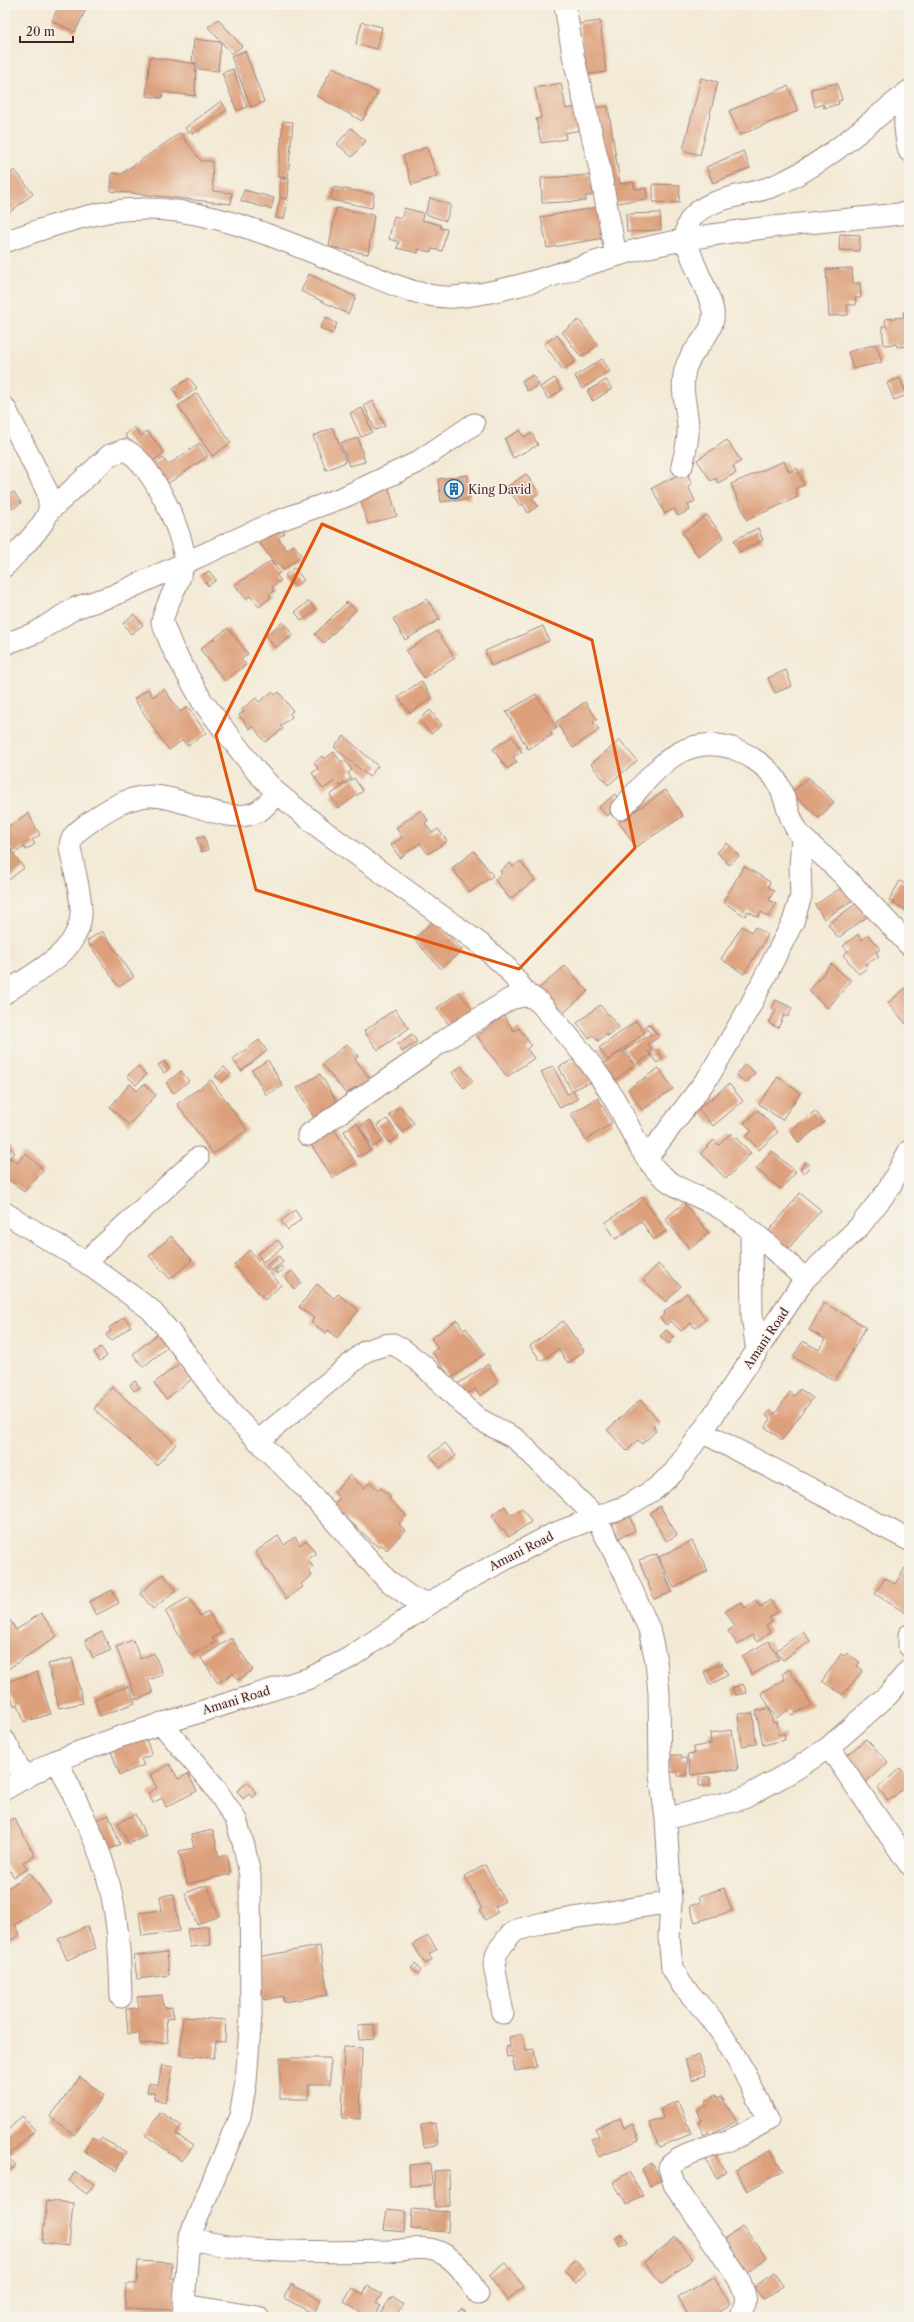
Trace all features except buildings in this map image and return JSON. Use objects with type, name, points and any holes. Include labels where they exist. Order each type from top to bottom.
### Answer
[{"type":"street","points":[[565,5],[573,55],[599,165],[616,256]]},
{"type":"street","points":[[682,466],[688,437],[683,396],[685,370],[710,328],[714,315],[711,302],[694,263],[686,229],[689,221],[699,212],[722,199],[775,186],[807,170],[909,90]]},
{"type":"street","points":[[909,96],[904,110],[904,126],[909,151]]},
{"type":"street","points":[[5,242],[76,219],[109,212],[144,210],[198,214],[261,231],[414,291],[452,297],[493,291],[616,256],[688,239],[909,213]]},
{"type":"street","points":[[5,408],[47,491],[49,511]]},
{"type":"street","points":[[5,644],[35,633],[75,608],[112,596],[286,517],[344,497],[416,464],[474,424]]},
{"type":"street","points":[[5,566],[40,526],[49,511],[110,455],[124,450],[135,454],[146,468],[180,536],[184,562],[164,613],[162,622],[166,634],[202,701],[256,771],[277,793],[330,835],[482,945],[507,968],[528,996],[540,1003],[598,1074],[647,1158],[668,1181],[722,1209],[805,1279]]},
{"type":"street","points":[[180,536],[217,548]]},
{"type":"street","points":[[621,810],[671,757],[688,747],[703,744],[722,745],[741,751],[773,776],[782,789],[789,814],[802,836],[835,866],[909,945]]},
{"type":"street","points":[[5,992],[61,954],[78,933],[81,907],[70,847],[70,842],[77,831],[115,806],[147,796],[164,797],[230,814],[249,815],[260,810],[277,793]]},
{"type":"street","points":[[647,1158],[709,1076],[749,1008],[793,922],[801,896],[800,868],[802,836]]},
{"type":"street","points":[[308,1135],[443,1041],[510,999],[528,996]]},
{"type":"street","name":"Amani Road","points":[[5,1789],[57,1760],[161,1722],[310,1678],[349,1658],[460,1583],[554,1534],[629,1505],[655,1490],[674,1472],[757,1352],[805,1279],[859,1227],[888,1190],[909,1151]]},
{"type":"street","points":[[85,1262],[198,1158]]},
{"type":"street","points":[[5,1213],[85,1262],[150,1309],[159,1318],[212,1389],[258,1441],[307,1490],[387,1580],[413,1599],[430,1603]]},
{"type":"street","points":[[751,1232],[752,1316],[757,1352]]},
{"type":"street","points":[[258,1441],[366,1352],[384,1345],[393,1344],[424,1366],[477,1418],[516,1439],[596,1517],[626,1576],[649,1629],[659,1693],[660,1774],[666,1819],[671,1902],[669,1937],[672,1968],[682,1985],[711,2018],[724,2037],[742,2068],[768,2120],[733,2138],[682,2158],[669,2167],[674,2184],[738,2278],[745,2291],[747,2304],[739,2317]]},
{"type":"street","points":[[702,1432],[909,1540]]},
{"type":"street","points":[[909,1636],[909,1646]]},
{"type":"street","points":[[666,1819],[744,1798],[829,1747],[888,1695],[909,1670]]},
{"type":"street","points":[[161,1722],[214,1786],[236,1820],[244,1846],[250,1875],[251,2014],[246,2082],[240,2116],[189,2238],[184,2311],[258,2317]]},
{"type":"street","points":[[5,1741],[24,1778]]},
{"type":"street","points":[[829,1747],[909,1864]]},
{"type":"street","points":[[57,1760],[94,1843],[112,1895],[117,1923],[121,1997]]},
{"type":"street","points":[[503,2012],[494,1965],[497,1952],[510,1935],[517,1930],[543,1923],[671,1902]]},
{"type":"street","points":[[189,2238],[223,2246],[281,2250],[388,2251],[414,2248],[435,2251],[445,2255],[457,2264],[478,2294]]},
{"type":"highlighted area","points":[[322,524],[592,640],[635,848],[519,969],[256,890],[216,735]]},
{"type":"place","name":"King David","points":[[454,489]]}]
